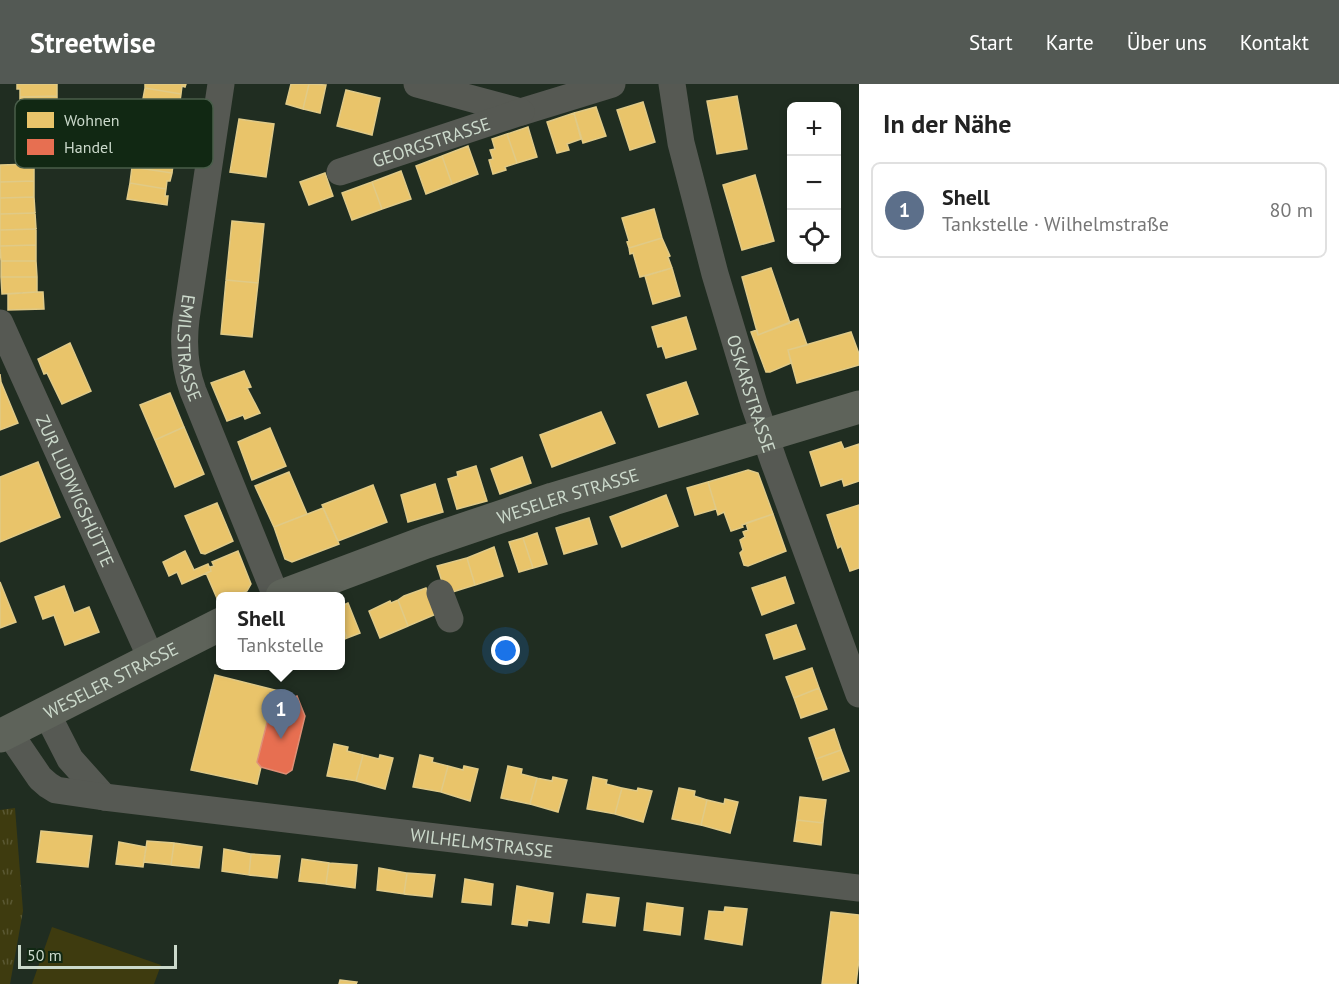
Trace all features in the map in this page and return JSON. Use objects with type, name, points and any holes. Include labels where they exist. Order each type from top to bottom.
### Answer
[{"type":"main road","name":"WESELER STRASSE","points":[[295,592],[454,532],[553,499],[859,407]]},
{"type":"main road","name":"WESELER STRASSE","points":[[4,734],[216,626]]},
{"type":"street","name":"EMILSTRASSE","points":[[213,132],[220,84]]},
{"type":"street","name":"GEORGSTRASSE","points":[[417,84],[521,112]]},
{"type":"street","name":"GEORGSTRASSE","points":[[340,172],[612,84]]},
{"type":"street","name":"OSKARSTRASSE","points":[[672,84],[684,154],[716,274],[764,435],[859,694]]},
{"type":"street","name":"EMILSTRASSE","points":[[208,168],[183,340],[187,376],[274,592]]},
{"type":"street","name":"ZUR LUDWIGSHÜTTE","points":[[0,323],[151,658]]},
{"type":"street","points":[[440,593],[450,619]]},
{"type":"street","points":[[46,712],[70,759],[104,797]]},
{"type":"street","name":"WILHELMSTRASSE","points":[[4,734],[40,777],[56,790],[859,888]]},
{"type":"green space","points":[[15,808],[23,911],[10,984],[0,984],[0,810]]},
{"type":"green space","points":[[52,927],[161,965],[154,984],[32,984]]},
{"type":"building: Wohnen","points":[[17,84],[57,84],[57,96],[20,97]]},
{"type":"building: Wohnen","points":[[145,84],[186,84],[185,87],[182,86],[181,94],[145,88]]},
{"type":"building: Wohnen","points":[[291,84],[309,84],[303,109],[286,104]]},
{"type":"building: Wohnen","points":[[309,84],[326,85],[320,113],[303,109]]},
{"type":"building: Wohnen","points":[[145,88],[181,94],[180,99],[143,99]]},
{"type":"building: Wohnen","points":[[346,90],[380,98],[372,135],[337,126]]},
{"type":"building: Wohnen","points":[[57,96],[57,99],[20,99],[20,97]]},
{"type":"building: Wohnen","points":[[737,96],[747,149],[717,154],[707,101]]},
{"type":"building: Wohnen","points":[[643,102],[655,142],[630,150],[617,110]]},
{"type":"building: Wohnen","points":[[596,107],[606,136],[583,143],[574,113]]},
{"type":"building: Wohnen","points":[[574,113],[581,139],[567,144],[569,150],[557,153],[547,122]]},
{"type":"building: Wohnen","points":[[239,119],[274,124],[266,177],[230,172]]},
{"type":"building: Wohnen","points":[[528,127],[537,157],[517,163],[507,134]]},
{"type":"building: Wohnen","points":[[507,134],[517,163],[493,174],[489,160],[493,159],[490,150],[495,149],[492,139]]},
{"type":"building: Wohnen","points":[[468,146],[478,174],[452,184],[442,156]]},
{"type":"building: Wohnen","points":[[442,156],[452,184],[426,194],[416,166]]},
{"type":"building: Wohnen","points":[[0,165],[34,168],[34,181],[0,182]]},
{"type":"building: Wohnen","points":[[132,168],[172,173],[170,181],[167,181],[166,189],[130,183]]},
{"type":"building: Wohnen","points":[[139,168],[173,168],[172,173]]},
{"type":"building: Wohnen","points":[[401,171],[411,199],[382,209],[372,182]]},
{"type":"building: Wohnen","points":[[325,173],[333,196],[309,205],[300,182]]},
{"type":"building: Wohnen","points":[[755,175],[774,241],[742,250],[723,185]]},
{"type":"building: Wohnen","points":[[34,181],[34,197],[0,198],[0,182]]},
{"type":"building: Wohnen","points":[[372,182],[382,209],[352,220],[342,193]]},
{"type":"building: Wohnen","points":[[130,183],[166,189],[167,205],[127,199]]},
{"type":"building: Wohnen","points":[[34,197],[35,213],[0,214],[0,198]]},
{"type":"building: Wohnen","points":[[654,209],[662,238],[629,248],[622,218]]},
{"type":"building: Wohnen","points":[[35,213],[36,229],[0,230],[0,214]]},
{"type":"building: Wohnen","points":[[232,221],[264,224],[258,283],[226,280]]},
{"type":"building: Wohnen","points":[[36,229],[36,245],[0,246],[0,230]]},
{"type":"building: Wohnen","points":[[662,238],[670,256],[668,257],[672,268],[640,277],[633,253],[630,254],[629,248]]},
{"type":"building: Wohnen","points":[[36,245],[36,261],[1,261],[0,246]]},
{"type":"building: Wohnen","points":[[1,261],[36,261],[37,277],[1,277]]},
{"type":"building: Wohnen","points":[[672,268],[680,296],[653,304],[645,276]]},
{"type":"building: Wohnen","points":[[771,268],[790,323],[758,335],[742,277]]},
{"type":"building: Wohnen","points":[[1,277],[37,277],[37,292],[2,294]]},
{"type":"building: Wohnen","points":[[226,280],[258,283],[252,337],[221,334]]},
{"type":"building: Wohnen","points":[[43,292],[44,309],[8,310],[8,294]]},
{"type":"building: Wohnen","points":[[686,317],[696,349],[666,358],[662,346],[658,347],[652,327]]},
{"type":"building: Wohnen","points":[[798,319],[807,345],[788,350],[791,363],[766,372],[751,332],[757,330],[758,335]]},
{"type":"building: Wohnen","points":[[851,332],[859,354],[859,365],[797,383],[788,350]]},
{"type":"building: Wohnen","points":[[70,343],[91,391],[62,404],[38,359]]},
{"type":"building: Wohnen","points":[[244,371],[251,387],[247,388],[260,413],[245,419],[243,415],[227,421],[211,383]]},
{"type":"building: Wohnen","points":[[0,374],[1,382],[18,423],[0,430]]},
{"type":"building: Wohnen","points":[[686,382],[698,414],[659,427],[647,395]]},
{"type":"building: Wohnen","points":[[170,393],[184,427],[155,440],[140,405]]},
{"type":"building: Wohnen","points":[[601,412],[615,443],[552,467],[540,435]]},
{"type":"building: Wohnen","points":[[184,427],[204,474],[175,487],[155,440]]},
{"type":"building: Wohnen","points":[[270,428],[286,466],[252,480],[238,442]]},
{"type":"building: Wohnen","points":[[841,442],[844,449],[859,444],[859,481],[844,486],[842,479],[821,486],[810,452]]},
{"type":"building: Wohnen","points":[[522,457],[531,483],[500,494],[491,469]]},
{"type":"building: Wohnen","points":[[38,462],[60,517],[0,542],[0,477]]},
{"type":"building: Wohnen","points":[[476,466],[487,501],[457,509],[448,479],[458,476],[457,472]]},
{"type":"building: Wohnen","points":[[748,470],[758,473],[773,514],[731,531],[724,512],[718,515],[708,482]]},
{"type":"building: Wohnen","points":[[289,472],[307,514],[274,527],[255,486]]},
{"type":"building: Wohnen","points":[[708,482],[716,509],[695,515],[687,488]]},
{"type":"building: Wohnen","points":[[435,484],[443,512],[408,522],[401,495]]},
{"type":"building: Wohnen","points":[[373,485],[387,522],[338,541],[322,505]]},
{"type":"building: Wohnen","points":[[666,495],[678,526],[622,547],[610,517]]},
{"type":"building: Wohnen","points":[[217,503],[233,541],[205,554],[201,553],[185,516]]},
{"type":"building: Wohnen","points":[[859,505],[859,568],[850,571],[841,546],[838,548],[827,515]]},
{"type":"building: Wohnen","points":[[323,508],[339,544],[292,562],[285,559],[274,527]]},
{"type":"building: Wohnen","points":[[773,514],[786,551],[748,566],[744,565],[740,553],[743,550],[740,540],[745,537],[743,532],[748,530],[746,523]]},
{"type":"building: Wohnen","points":[[589,518],[597,544],[564,554],[556,528]]},
{"type":"building: Wohnen","points":[[537,533],[547,564],[533,568],[523,538]]},
{"type":"building: Wohnen","points":[[523,538],[533,568],[519,572],[509,542]]},
{"type":"building: Wohnen","points":[[494,547],[503,576],[475,585],[467,558]]},
{"type":"building: Wohnen","points":[[185,551],[194,570],[208,564],[211,571],[182,584],[177,572],[169,576],[163,562]]},
{"type":"building: Wohnen","points":[[238,551],[251,584],[247,591],[216,592],[216,596],[206,573],[211,571],[210,567],[214,566],[212,562]]},
{"type":"building: Wohnen","points":[[467,558],[475,585],[446,594],[437,566]]},
{"type":"building: Wohnen","points":[[785,577],[794,603],[762,615],[752,588]]},
{"type":"building: Wohnen","points":[[0,582],[16,622],[0,628]]},
{"type":"building: Wohnen","points":[[64,586],[74,613],[89,607],[99,632],[65,645],[54,615],[43,619],[35,597]]},
{"type":"building: Wohnen","points":[[426,588],[436,614],[408,626],[398,600]]},
{"type":"building: Wohnen","points":[[398,600],[408,626],[380,638],[369,611],[390,601],[391,603]]},
{"type":"building: Wohnen","points":[[348,603],[360,633],[347,638],[345,633],[345,604]]},
{"type":"building: Wohnen","points":[[796,625],[805,649],[774,659],[766,635]]},
{"type":"building: Wohnen","points":[[812,668],[819,688],[794,698],[786,677]]},
{"type":"building: Wohnen","points":[[215,675],[283,692],[281,703],[271,707],[257,762],[261,767],[257,784],[191,770]]},
{"type":"building: Wohnen","points":[[819,688],[827,709],[801,718],[794,698]]},
{"type":"building: Wohnen","points":[[834,729],[841,750],[816,759],[809,738]]},
{"type":"building: Wohnen","points":[[334,744],[348,747],[347,751],[363,755],[356,781],[327,776]]},
{"type":"building: Wohnen","points":[[841,750],[849,771],[823,780],[816,759]]},
{"type":"building: Wohnen","points":[[363,755],[379,759],[380,755],[393,758],[385,789],[356,781]]},
{"type":"building: Wohnen","points":[[420,755],[433,758],[432,762],[448,766],[441,792],[413,787]]},
{"type":"building: Wohnen","points":[[448,766],[463,770],[464,766],[478,769],[470,801],[441,792]]},
{"type":"building: Wohnen","points":[[508,766],[522,769],[521,774],[537,778],[530,804],[501,798]]},
{"type":"building: Wohnen","points":[[553,777],[567,780],[558,812],[530,804],[537,778],[552,781]]},
{"type":"building: Wohnen","points":[[593,777],[607,780],[606,784],[622,788],[615,814],[587,809]]},
{"type":"building: Wohnen","points":[[622,788],[652,791],[643,822],[615,814]]},
{"type":"building: Wohnen","points":[[679,788],[695,791],[694,796],[707,800],[701,825],[672,819]]},
{"type":"building: Wohnen","points":[[800,797],[826,800],[823,823],[797,820]]},
{"type":"building: Wohnen","points":[[725,799],[738,802],[730,833],[701,825],[707,800],[724,804]]},
{"type":"building: Wohnen","points":[[797,820],[823,823],[821,845],[794,841]]},
{"type":"building: Wohnen","points":[[41,831],[92,836],[88,867],[37,862]]},
{"type":"building: Wohnen","points":[[147,841],[174,843],[171,865],[144,862]]},
{"type":"building: Wohnen","points":[[119,842],[146,847],[143,867],[116,864]]},
{"type":"building: Wohnen","points":[[174,843],[202,847],[199,868],[171,865]]},
{"type":"building: Wohnen","points":[[224,849],[251,854],[249,875],[222,871]]},
{"type":"building: Wohnen","points":[[251,854],[280,856],[277,878],[249,875]]},
{"type":"building: Wohnen","points":[[302,859],[329,863],[326,884],[299,881]]},
{"type":"building: Wohnen","points":[[329,863],[357,865],[355,888],[326,884]]},
{"type":"building: Wohnen","points":[[379,868],[407,873],[404,894],[377,890]]},
{"type":"building: Wohnen","points":[[407,873],[435,875],[432,897],[404,894]]},
{"type":"building: Wohnen","points":[[465,879],[493,884],[491,905],[462,902]]},
{"type":"building: Wohnen","points":[[517,886],[553,893],[549,923],[528,920],[527,926],[512,924]]},
{"type":"building: Wohnen","points":[[587,894],[619,898],[615,926],[583,922]]},
{"type":"building: Wohnen","points":[[647,903],[683,908],[680,935],[644,930]]},
{"type":"building: Wohnen","points":[[725,907],[747,909],[742,945],[705,939],[709,911],[724,912]]},
{"type":"building: Wohnen","points":[[831,912],[859,915],[859,959],[856,984],[822,984]]},
{"type":"building: Wohnen","points":[[340,980],[357,982],[356,984],[339,984]]},
{"type":"building: Handel","points":[[297,696],[305,716],[292,770],[286,774],[261,767],[257,762],[271,707]]},
{"type":"place","name":"Shell","points":[[281,739]]}]
